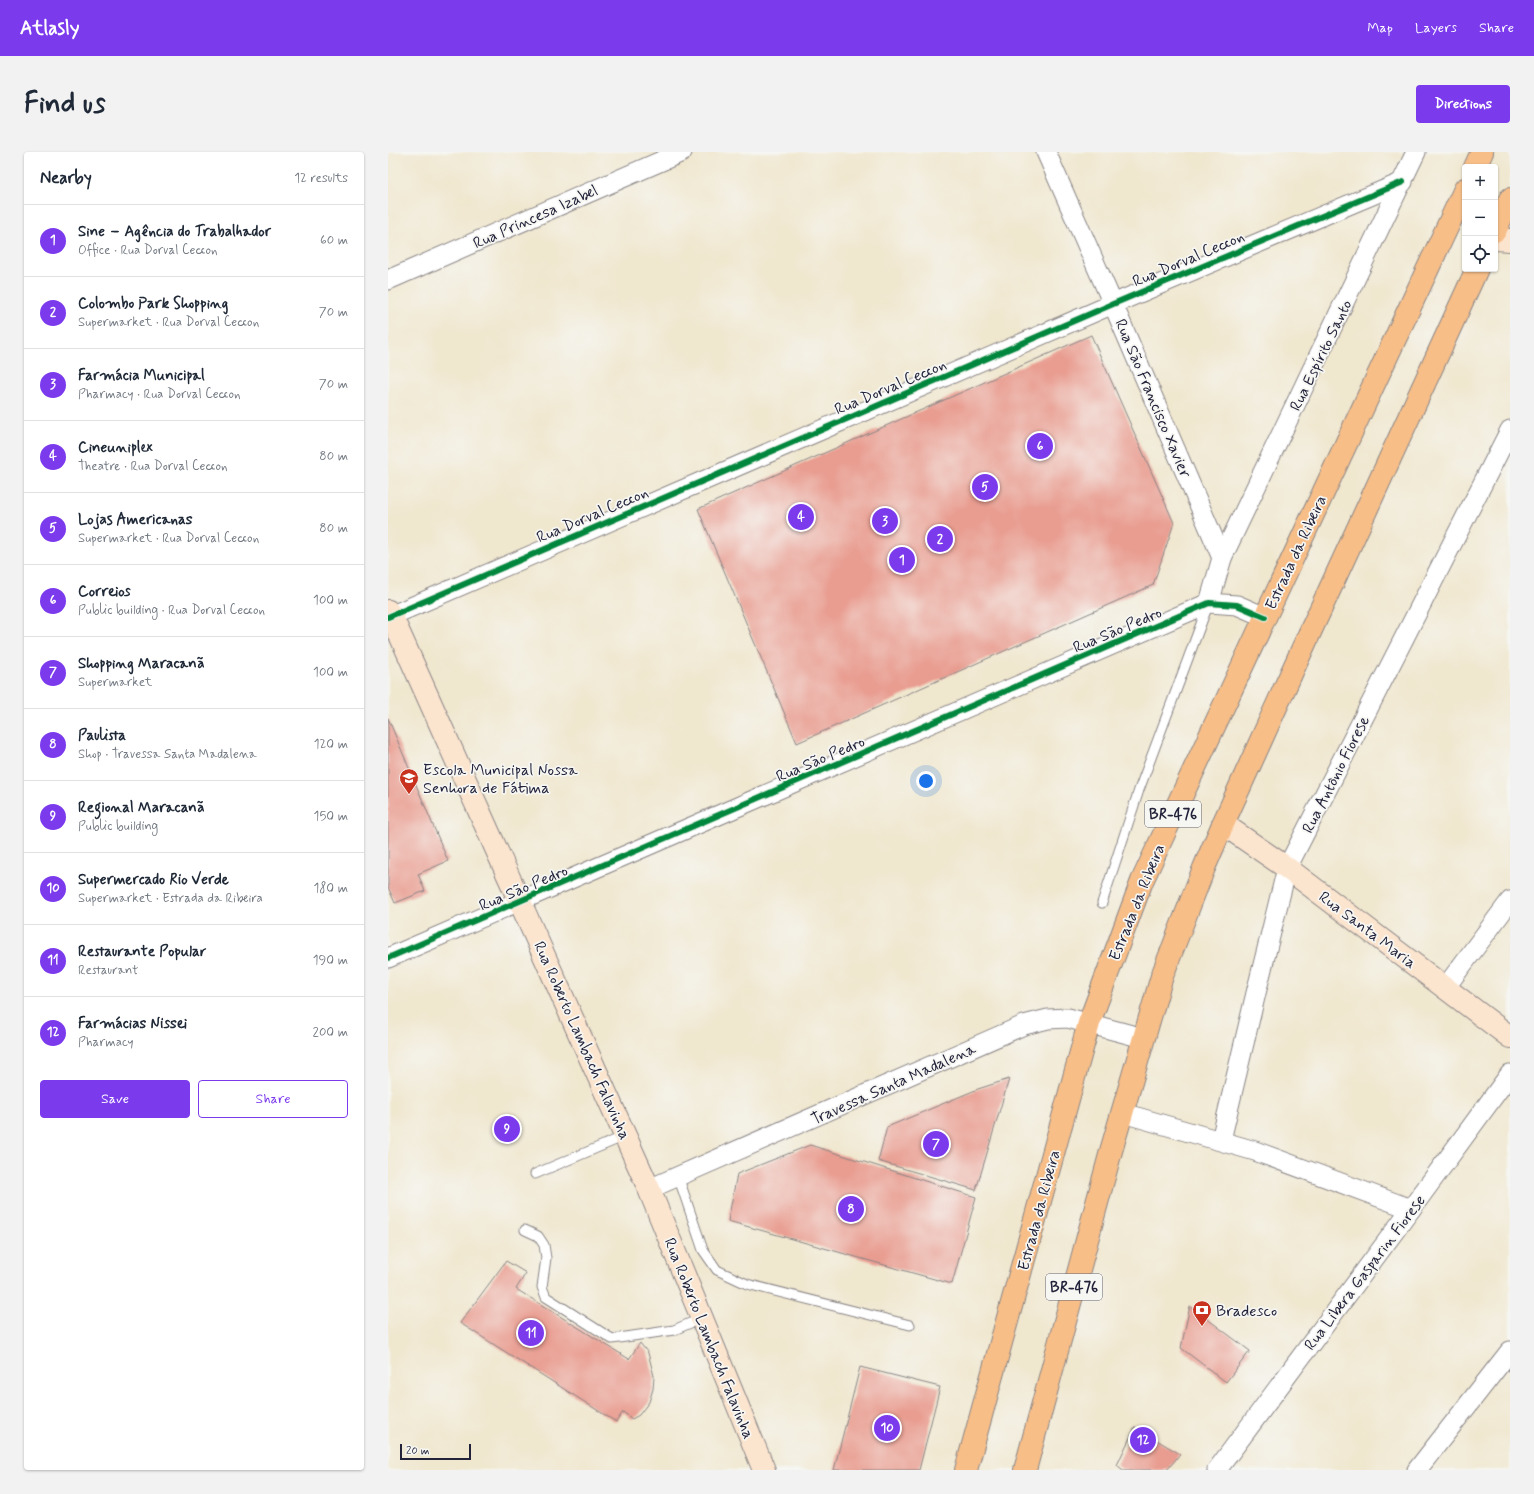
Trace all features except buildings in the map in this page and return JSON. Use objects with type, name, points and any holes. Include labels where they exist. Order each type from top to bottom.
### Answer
[{"type":"main road","points":[[1476,164],[1482,152]]},
{"type":"main road","name":"Estrada da Ribeira","points":[[966,1470],[1089,1023],[1142,881],[1462,195]]},
{"type":"main road","points":[[1498,225],[1510,199]]},
{"type":"main road","name":"BR-476","points":[[1025,1470],[1096,1206],[1162,976],[1204,868],[1223,824],[1476,272]]},
{"type":"street","name":"Rua Princesa Izabel","points":[[388,280],[682,152]]},
{"type":"street","name":"Rua São Francisco Xavier","points":[[1046,152],[1222,558]]},
{"type":"street","name":"Rua Espírito Santo","points":[[1222,558],[1403,182],[1416,152]]},
{"type":"street","name":"Rua Dorval Ceccon","points":[[389,614],[1113,304],[1403,182]]},
{"type":"street","points":[[1498,239],[1510,240]]},
{"type":"street","name":"Rua Antônio Fiorese","points":[[1222,1140],[1287,868],[1510,430]]},
{"type":"street","points":[[1209,603],[1222,558]]},
{"type":"street","name":"Rua São Pedro","points":[[388,958],[521,902],[1209,603],[1237,605],[1265,617]]},
{"type":"street","name":"Rua Roberto Lambach Falavinha","points":[[389,614],[521,902],[649,1189],[764,1470]]},
{"type":"street","name":"Rua Santa Maria","points":[[1223,824],[1287,868],[1510,1037]]},
{"type":"street","points":[[1445,988],[1510,901]]},
{"type":"street","name":"Travessa Santa Madalena","points":[[649,1189],[1024,1025],[1048,1019],[1068,1018],[1144,1038]]},
{"type":"street","name":"Rua Libera Gasparin Fiorese","points":[[1217,1470],[1510,1074]]},
{"type":"street","points":[[1123,1113],[1222,1140],[1411,1209]]},
{"type":"street","points":[[1417,1470],[1510,1351]]},
{"type":"lane","points":[[1102,903],[1139,790],[1209,603]]},
{"type":"lane","points":[[535,1174],[625,1136]]},
{"type":"lane","points":[[678,1176],[703,1250],[717,1270],[748,1284],[910,1325]]},
{"type":"lane","points":[[525,1230],[538,1236],[544,1245],[546,1258],[542,1287],[546,1297],[612,1339],[674,1330],[702,1318]]},
{"type":"cycle path","points":[[388,617],[1113,304],[1403,182]]},
{"type":"cycle path","points":[[388,958],[1209,603],[1237,605],[1265,617]]},
{"type":"place","name":"Correios","points":[[1040,446]]},
{"type":"place","name":"Lojas Americanas","points":[[985,487]]},
{"type":"place","name":"Cineuniplex","points":[[801,517]]},
{"type":"place","name":"Farmácia Municipal","points":[[885,521]]},
{"type":"place","name":"Colombo Park Shopping","points":[[940,539]]},
{"type":"place","name":"Sine – Agência do Trabalhador","points":[[902,560]]},
{"type":"place","name":"Escola Municipal Nossa Senhora de Fátima","points":[[409,795]]},
{"type":"place","name":"Regional Maracanã","points":[[507,1129]]},
{"type":"place","name":"Shopping Maracanã","points":[[936,1144]]},
{"type":"place","name":"Paulista","points":[[851,1209]]},
{"type":"place","name":"Bradesco","points":[[1202,1327]]},
{"type":"place","name":"Restaurante Popular","points":[[531,1333]]},
{"type":"place","name":"Supermercado Rio Verde","points":[[887,1428]]},
{"type":"place","name":"Farmácias Nissei","points":[[1143,1440]]}]
